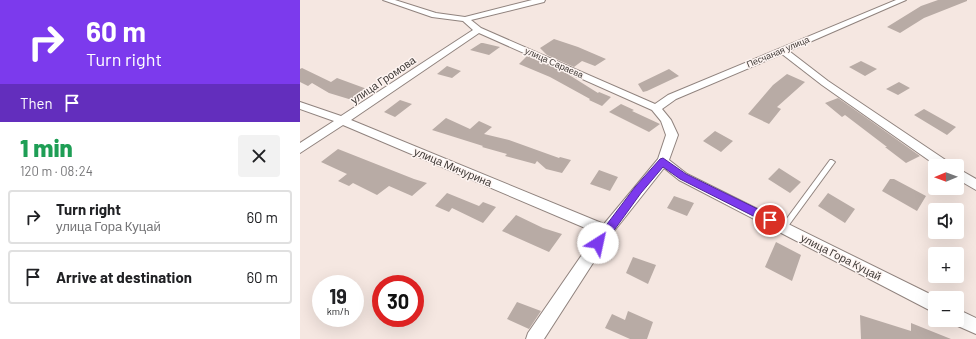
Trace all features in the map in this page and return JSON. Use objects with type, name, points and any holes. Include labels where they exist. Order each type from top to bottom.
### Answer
[{"type":"street","name":"улица Сараева","points":[[387,0],[435,15],[465,20],[541,0]]},
{"type":"street","name":"Песчаная улица","points":[[650,105],[902,0]]},
{"type":"street","name":"улица Сараева","points":[[465,20],[478,30],[650,105]]},
{"type":"street","name":"улица Громова","points":[[300,149],[478,30]]},
{"type":"street","points":[[782,50],[825,83],[936,159]]},
{"type":"street","name":"улица Мичурина","points":[[300,105],[343,121],[606,231]]},
{"type":"street","points":[[534,339],[606,231],[663,161],[672,135],[666,120],[650,105]]},
{"type":"street","name":"улица Гора Куцай","points":[[663,161],[683,177],[928,301]]},
{"type":"street","points":[[964,177],[976,185]]},
{"type":"street","points":[[964,320],[976,326]]},
{"type":"lane","points":[[784,227],[832,162]]},
{"type":"building","points":[[938,0],[967,1],[924,18],[900,33],[887,27],[921,6]]},
{"type":"building","points":[[554,39],[606,59],[595,66],[582,61],[574,67],[547,55],[540,48]]},
{"type":"building","points":[[481,43],[500,47],[489,55],[470,50]]},
{"type":"building","points":[[527,56],[566,73],[598,93],[599,92],[611,97],[602,106],[589,100],[590,99],[550,77],[519,64]]},
{"type":"building","points":[[861,61],[877,69],[865,76],[849,67]]},
{"type":"building","points":[[447,66],[461,71],[452,78],[437,74]]},
{"type":"building","points":[[302,68],[331,82],[337,78],[367,89],[352,100],[329,93],[312,83],[308,86],[300,82],[300,69]]},
{"type":"building","points":[[669,69],[679,76],[643,92],[638,84]]},
{"type":"building","points":[[787,74],[805,82],[777,107],[781,109],[769,124],[748,114],[773,85]]},
{"type":"building","points":[[899,82],[910,88],[898,95],[886,89]]},
{"type":"building","points":[[838,98],[920,156],[906,163],[845,115],[842,117],[825,103]]},
{"type":"building","points":[[400,100],[412,104],[395,117],[384,112]]},
{"type":"building","points":[[621,104],[634,110],[632,111],[660,124],[649,132],[609,112]]},
{"type":"building","points":[[924,109],[956,127],[947,135],[914,115]]},
{"type":"building","points":[[446,118],[470,129],[479,121],[492,127],[484,134],[509,140],[559,158],[571,160],[562,173],[546,169],[537,161],[535,164],[505,156],[507,154],[432,130]]},
{"type":"building","points":[[715,131],[733,141],[721,152],[703,141]]},
{"type":"building","points":[[338,149],[427,183],[412,196],[389,186],[377,195],[353,183],[349,186],[338,181],[347,174],[321,162]]},
{"type":"building","points":[[779,168],[801,182],[790,193],[768,179]]},
{"type":"building","points":[[599,170],[618,177],[610,191],[590,184]]},
{"type":"building","points":[[890,179],[894,179],[926,196],[917,211],[882,191]]},
{"type":"building","points":[[447,193],[479,206],[483,202],[496,207],[483,223],[452,208],[449,212],[435,206]]},
{"type":"building","points":[[828,193],[855,209],[845,223],[818,206]]},
{"type":"building","points":[[674,196],[694,203],[687,216],[667,208]]},
{"type":"building","points":[[516,215],[543,228],[562,234],[549,252],[502,231]]},
{"type":"building","points":[[776,242],[801,255],[792,281],[765,267]]},
{"type":"building","points":[[633,257],[656,265],[648,284],[626,273]]},
{"type":"building","points":[[517,302],[541,311],[529,329],[507,319]]},
{"type":"building","points":[[628,311],[653,322],[647,339],[630,339],[605,328],[612,314],[625,320]]},
{"type":"building","points":[[860,315],[911,331],[911,323],[951,339],[861,339]]},
{"type":"route","points":[[598,243],[638,190],[663,161],[683,177],[770,220]]}]
